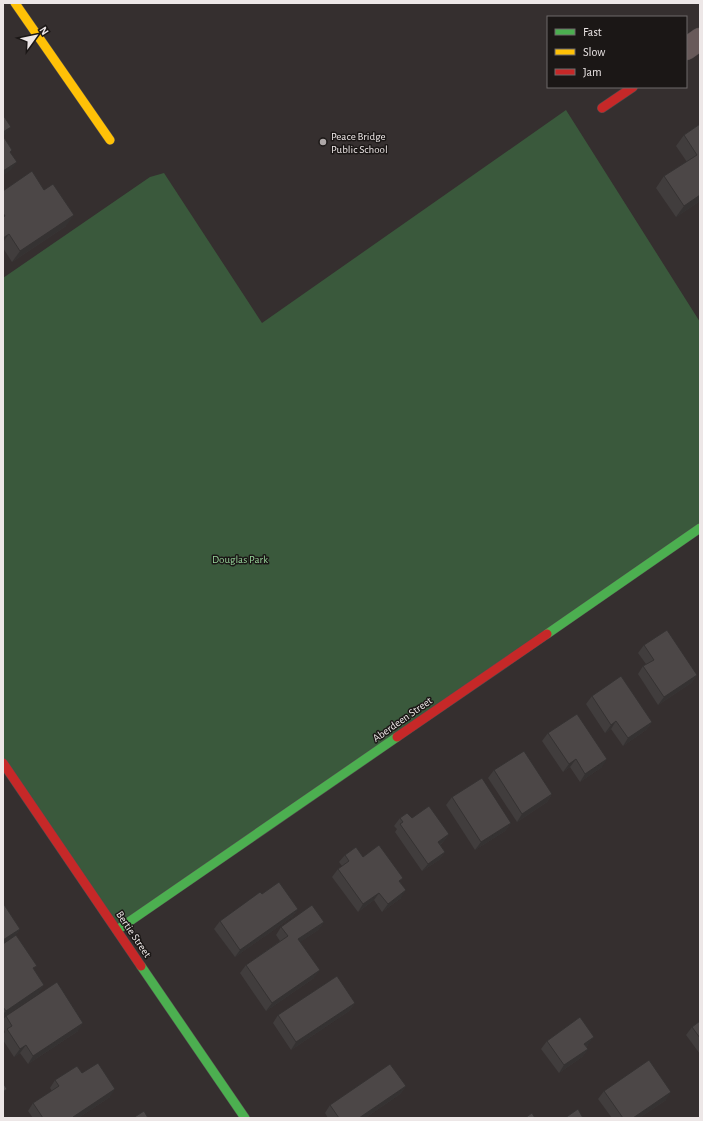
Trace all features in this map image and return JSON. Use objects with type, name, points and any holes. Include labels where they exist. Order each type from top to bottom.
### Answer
[{"type":"street","points":[[15,3],[110,140]]},
{"type":"street","points":[[687,48],[700,39]]},
{"type":"street","points":[[602,108],[632,88]]},
{"type":"street","name":"Aberdeen Street","points":[[117,930],[700,528]]},
{"type":"street","name":"Bertie Street","points":[[3,763],[245,1118]]},
{"type":"green space","name":"Douglas Park","points":[[566,110],[700,322],[700,529],[117,930],[3,760],[3,278],[150,177],[164,173],[262,323]]},
{"type":"building","points":[[3,115],[11,127],[3,132]]},
{"type":"building","points":[[700,124],[700,195],[684,206],[664,176],[697,155],[684,135]]},
{"type":"building","points":[[3,136],[12,150],[10,152],[17,162],[3,171]]},
{"type":"building","points":[[32,171],[44,190],[53,184],[74,215],[20,251],[9,234],[3,238],[3,217],[5,216],[3,213],[3,191]]},
{"type":"building","points":[[667,630],[697,675],[664,697],[643,666],[654,660],[644,645]]},
{"type":"building","points":[[621,676],[652,722],[628,738],[616,721],[611,725],[592,696]]},
{"type":"building","points":[[577,714],[607,759],[585,774],[576,759],[569,764],[548,733]]},
{"type":"building","points":[[524,751],[552,794],[522,814],[494,770]]},
{"type":"building","points":[[482,778],[511,823],[481,842],[452,797]]},
{"type":"building","points":[[429,806],[449,834],[438,842],[445,852],[428,864],[400,824],[403,822],[400,818],[407,813],[412,818]]},
{"type":"building","points":[[379,845],[403,878],[399,881],[406,890],[388,904],[379,893],[363,904],[338,869],[349,861],[345,855],[356,847],[363,857]]},
{"type":"building","points":[[279,882],[298,909],[240,950],[220,921],[260,892],[262,894]]},
{"type":"building","points":[[3,903],[20,929],[3,940]]},
{"type":"building","points":[[312,905],[324,922],[298,939],[320,970],[272,1003],[246,965],[288,936],[281,927]]},
{"type":"building","points":[[16,935],[37,966],[33,968],[44,985],[6,1011],[3,1007],[3,944]]},
{"type":"building","points":[[337,976],[355,1003],[296,1042],[278,1015]]},
{"type":"building","points":[[57,982],[83,1023],[33,1056],[26,1045],[20,1049],[7,1029],[12,1026],[6,1016]]},
{"type":"building","points":[[580,1017],[594,1037],[584,1044],[588,1049],[564,1065],[547,1041]]},
{"type":"building","points":[[700,1021],[700,1038],[692,1027]]},
{"type":"building","points":[[649,1060],[671,1092],[633,1118],[623,1118],[604,1091]]},
{"type":"building","points":[[98,1063],[115,1089],[73,1117],[74,1118],[43,1118],[33,1103],[59,1086],[55,1080],[77,1066],[82,1073]]},
{"type":"building","points":[[390,1064],[406,1086],[359,1118],[339,1118],[330,1105]]},
{"type":"building","points":[[3,1083],[7,1089],[3,1092]]},
{"type":"building","points":[[578,1109],[583,1118],[565,1118]]},
{"type":"building","points":[[144,1111],[148,1118],[133,1118]]},
{"type":"building","points":[[532,1113],[535,1118],[525,1118]]},
{"type":"traffic: fast","points":[[547,634],[700,528]]},
{"type":"traffic: fast","points":[[117,930],[397,737]]},
{"type":"traffic: fast","points":[[141,966],[245,1118]]},
{"type":"traffic: slow","points":[[15,3],[110,140]]},
{"type":"traffic: jam","points":[[602,108],[632,88]]},
{"type":"traffic: jam","points":[[397,737],[547,634]]},
{"type":"traffic: jam","points":[[3,763],[141,966]]},
{"type":"place","name":"Peace Bridge Public School","points":[[323,142]]}]
